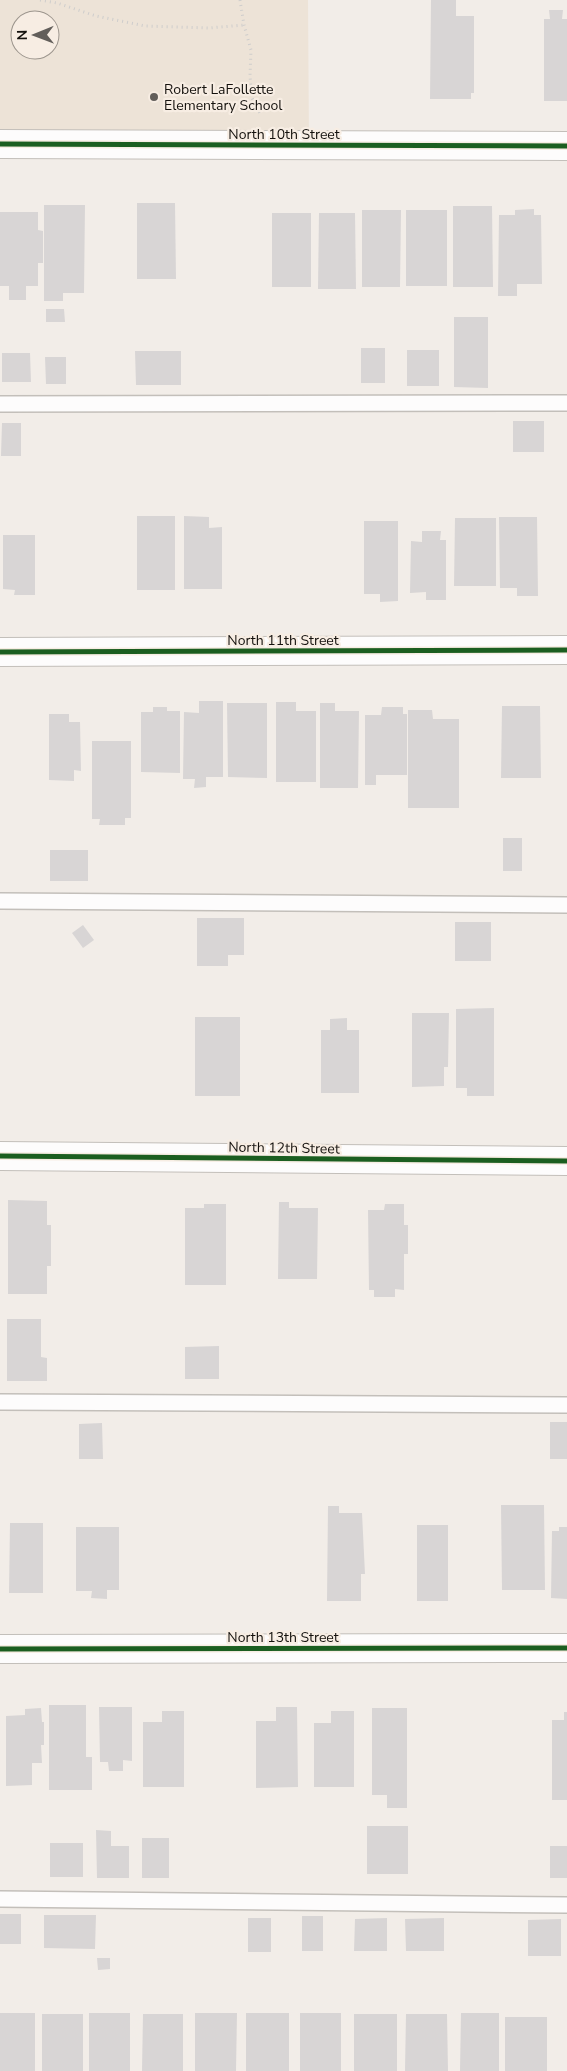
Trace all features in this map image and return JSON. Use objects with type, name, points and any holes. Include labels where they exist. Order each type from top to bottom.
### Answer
[{"type":"street","name":"North 10th Street","points":[[0,144],[567,146]]},
{"type":"street","name":"North 11th Street","points":[[0,652],[567,650]]},
{"type":"street","name":"North 12th Street","points":[[0,1156],[567,1161]]},
{"type":"street","name":"North 13th Street","points":[[0,1649],[567,1648]]},
{"type":"lane","points":[[0,404],[567,404]]},
{"type":"lane","points":[[0,901],[567,905]]},
{"type":"lane","points":[[0,1402],[567,1405]]},
{"type":"lane","points":[[0,1899],[567,1905]]},
{"type":"path","points":[[40,0],[57,2],[96,16],[145,26],[208,28],[244,25]]},
{"type":"path","points":[[240,0],[251,50],[250,76],[252,98],[264,120]]},
{"type":"shaded area","name":"Robert LaFollette Elementary School","points":[[0,0],[308,0],[309,145],[0,144]]},
{"type":"building","points":[[431,0],[456,0],[456,16],[474,16],[474,93],[471,93],[471,99],[430,99]]},
{"type":"building","points":[[549,10],[563,10],[562,19],[567,19],[567,101],[544,101],[544,19],[550,19]]},
{"type":"building","points":[[137,203],[175,203],[176,279],[137,279]]},
{"type":"building","points":[[44,205],[85,205],[84,293],[63,293],[63,301],[44,301]]},
{"type":"building","points":[[453,206],[492,206],[493,287],[453,287]]},
{"type":"building","points":[[534,209],[534,215],[541,215],[542,284],[517,284],[517,296],[498,296],[499,215],[515,215],[515,210]]},
{"type":"building","points":[[362,210],[401,210],[400,287],[362,287]]},
{"type":"building","points":[[406,210],[447,210],[447,286],[406,286]]},
{"type":"building","points":[[0,212],[38,212],[38,230],[43,231],[43,263],[38,263],[38,286],[26,286],[26,300],[9,300],[9,286],[0,286]]},
{"type":"building","points":[[272,213],[311,213],[311,287],[272,287]]},
{"type":"building","points":[[319,213],[355,213],[356,289],[318,289]]},
{"type":"building","points":[[46,309],[64,309],[65,322],[46,322]]},
{"type":"building","points":[[454,317],[488,317],[488,388],[454,387]]},
{"type":"building","points":[[361,348],[385,348],[385,383],[361,383]]},
{"type":"building","points":[[407,350],[439,350],[439,386],[407,386]]},
{"type":"building","points":[[135,351],[181,351],[181,385],[136,385]]},
{"type":"building","points":[[2,353],[30,353],[31,382],[2,382]]},
{"type":"building","points":[[45,357],[66,357],[66,384],[46,384]]},
{"type":"building","points":[[513,421],[544,421],[544,452],[513,452]]},
{"type":"building","points":[[2,423],[21,423],[21,456],[1,456]]},
{"type":"building","points":[[137,516],[175,516],[175,590],[137,590]]},
{"type":"building","points":[[184,516],[209,517],[209,528],[222,527],[222,589],[184,589]]},
{"type":"building","points":[[499,517],[537,517],[538,596],[517,596],[517,588],[500,588]]},
{"type":"building","points":[[455,518],[496,518],[496,586],[454,586]]},
{"type":"building","points":[[364,521],[398,521],[398,601],[380,602],[380,594],[364,594]]},
{"type":"building","points":[[422,531],[441,531],[440,540],[446,540],[446,600],[426,600],[426,592],[410,593],[411,541],[422,542]]},
{"type":"building","points":[[3,535],[35,535],[35,595],[14,595],[15,590],[3,589]]},
{"type":"building","points":[[199,701],[223,701],[223,777],[206,777],[206,787],[194,788],[195,779],[183,779],[184,712],[199,713]]},
{"type":"building","points":[[276,702],[296,702],[296,711],[316,711],[316,782],[276,782]]},
{"type":"building","points":[[227,703],[267,703],[267,778],[228,777]]},
{"type":"building","points":[[320,703],[335,703],[335,711],[359,711],[358,788],[320,788]]},
{"type":"building","points":[[502,706],[540,706],[541,778],[501,778]]},
{"type":"building","points":[[153,707],[167,707],[167,711],[180,711],[180,773],[141,772],[141,712],[153,712]]},
{"type":"building","points":[[382,707],[403,707],[403,714],[407,714],[407,775],[376,775],[376,785],[365,785],[365,715],[381,715]]},
{"type":"building","points":[[408,710],[432,710],[433,719],[459,719],[459,808],[408,808]]},
{"type":"building","points":[[49,714],[69,714],[69,722],[80,722],[81,771],[74,770],[74,781],[49,780]]},
{"type":"building","points":[[92,741],[131,741],[131,818],[125,818],[125,825],[99,825],[100,819],[92,819]]},
{"type":"building","points":[[503,838],[522,838],[522,871],[503,871]]},
{"type":"building","points":[[50,850],[88,850],[88,881],[50,881]]},
{"type":"building","points":[[197,918],[244,918],[244,955],[228,955],[228,966],[197,966]]},
{"type":"building","points":[[455,922],[491,922],[491,961],[455,961]]},
{"type":"building","points":[[83,925],[94,940],[83,948],[72,933]]},
{"type":"building","points":[[494,1008],[494,1096],[467,1096],[467,1088],[456,1088],[456,1009]]},
{"type":"building","points":[[412,1013],[449,1013],[448,1067],[444,1067],[444,1086],[412,1087]]},
{"type":"building","points":[[195,1017],[240,1017],[240,1096],[195,1096]]},
{"type":"building","points":[[347,1018],[347,1030],[359,1030],[359,1093],[321,1093],[321,1030],[330,1030],[330,1019]]},
{"type":"building","points":[[8,1200],[47,1201],[47,1225],[51,1225],[51,1266],[47,1266],[47,1294],[8,1294]]},
{"type":"building","points":[[279,1202],[289,1202],[289,1208],[318,1208],[317,1279],[278,1279]]},
{"type":"building","points":[[204,1204],[226,1204],[226,1285],[185,1285],[185,1208],[204,1208]]},
{"type":"building","points":[[385,1204],[404,1204],[404,1225],[408,1225],[408,1254],[404,1254],[404,1290],[395,1289],[395,1297],[374,1297],[374,1290],[369,1290],[368,1210],[384,1210]]},
{"type":"building","points":[[7,1319],[41,1319],[41,1357],[47,1358],[47,1381],[7,1381]]},
{"type":"building","points":[[219,1346],[219,1379],[185,1379],[185,1347]]},
{"type":"building","points":[[550,1422],[567,1422],[567,1459],[550,1459]]},
{"type":"building","points":[[102,1423],[103,1459],[79,1459],[79,1424]]},
{"type":"building","points":[[501,1505],[544,1505],[545,1590],[502,1590]]},
{"type":"building","points":[[328,1506],[339,1506],[339,1513],[362,1513],[365,1574],[361,1574],[361,1601],[327,1601]]},
{"type":"building","points":[[10,1523],[43,1523],[43,1593],[9,1593]]},
{"type":"building","points":[[417,1525],[448,1525],[448,1601],[417,1601]]},
{"type":"building","points":[[76,1527],[119,1527],[119,1590],[107,1590],[107,1599],[91,1598],[92,1591],[76,1591]]},
{"type":"building","points":[[559,1527],[567,1527],[567,1599],[551,1598],[552,1531],[559,1531]]},
{"type":"building","points":[[49,1705],[86,1705],[86,1757],[92,1757],[92,1790],[49,1790]]},
{"type":"building","points":[[99,1707],[132,1707],[132,1761],[123,1760],[123,1771],[109,1771],[108,1762],[100,1762]]},
{"type":"building","points":[[276,1707],[297,1707],[298,1787],[256,1788],[256,1721],[276,1721]]},
{"type":"building","points":[[41,1708],[42,1722],[44,1722],[44,1745],[41,1745],[42,1763],[32,1763],[32,1785],[6,1786],[6,1716],[25,1715],[25,1709]]},
{"type":"building","points":[[372,1708],[407,1708],[407,1808],[387,1808],[387,1795],[372,1795]]},
{"type":"building","points":[[162,1711],[184,1711],[184,1787],[143,1787],[143,1722],[162,1722]]},
{"type":"building","points":[[331,1711],[354,1711],[354,1787],[314,1787],[314,1723],[331,1723]]},
{"type":"building","points":[[564,1712],[567,1712],[567,1800],[552,1800],[552,1720],[564,1720]]},
{"type":"building","points":[[367,1826],[408,1826],[408,1874],[367,1874]]},
{"type":"building","points":[[96,1830],[111,1831],[111,1846],[129,1846],[129,1878],[97,1878]]},
{"type":"building","points":[[142,1838],[169,1838],[169,1878],[142,1878]]},
{"type":"building","points":[[50,1843],[83,1843],[83,1877],[50,1877]]},
{"type":"building","points":[[550,1846],[567,1846],[567,1878],[550,1878]]},
{"type":"building","points":[[0,1914],[21,1914],[21,1944],[0,1944]]},
{"type":"building","points":[[44,1915],[96,1915],[95,1949],[44,1948]]},
{"type":"building","points":[[302,1916],[323,1916],[323,1951],[302,1951]]},
{"type":"building","points":[[248,1918],[271,1918],[271,1952],[248,1952]]},
{"type":"building","points":[[387,1918],[387,1951],[354,1951],[355,1919]]},
{"type":"building","points":[[444,1918],[444,1951],[406,1951],[405,1919]]},
{"type":"building","points":[[561,1919],[561,1956],[528,1956],[528,1920]]},
{"type":"building","points":[[97,1958],[110,1958],[110,1969],[98,1970]]},
{"type":"building","points":[[0,2013],[35,2013],[35,2071],[0,2071]]},
{"type":"building","points":[[89,2013],[130,2013],[130,2071],[89,2071]]},
{"type":"building","points":[[195,2013],[237,2013],[236,2071],[195,2071]]},
{"type":"building","points":[[246,2013],[289,2013],[289,2071],[246,2071]]},
{"type":"building","points":[[300,2013],[341,2013],[341,2071],[300,2071]]},
{"type":"building","points":[[461,2013],[499,2013],[499,2071],[460,2071]]},
{"type":"building","points":[[42,2014],[83,2014],[83,2071],[42,2071]]},
{"type":"building","points":[[143,2014],[183,2014],[183,2071],[142,2071]]},
{"type":"building","points":[[354,2014],[397,2014],[397,2071],[354,2071]]},
{"type":"building","points":[[406,2014],[447,2014],[448,2071],[405,2071]]},
{"type":"building","points":[[505,2017],[547,2017],[547,2071],[505,2071]]},
{"type":"cycle path","points":[[0,144],[567,146]]},
{"type":"cycle path","points":[[0,652],[567,650]]},
{"type":"cycle path","points":[[0,1156],[567,1161]]},
{"type":"cycle path","points":[[0,1649],[567,1648]]},
{"type":"place","name":"Robert LaFollette Elementary School","points":[[154,97]]}]
